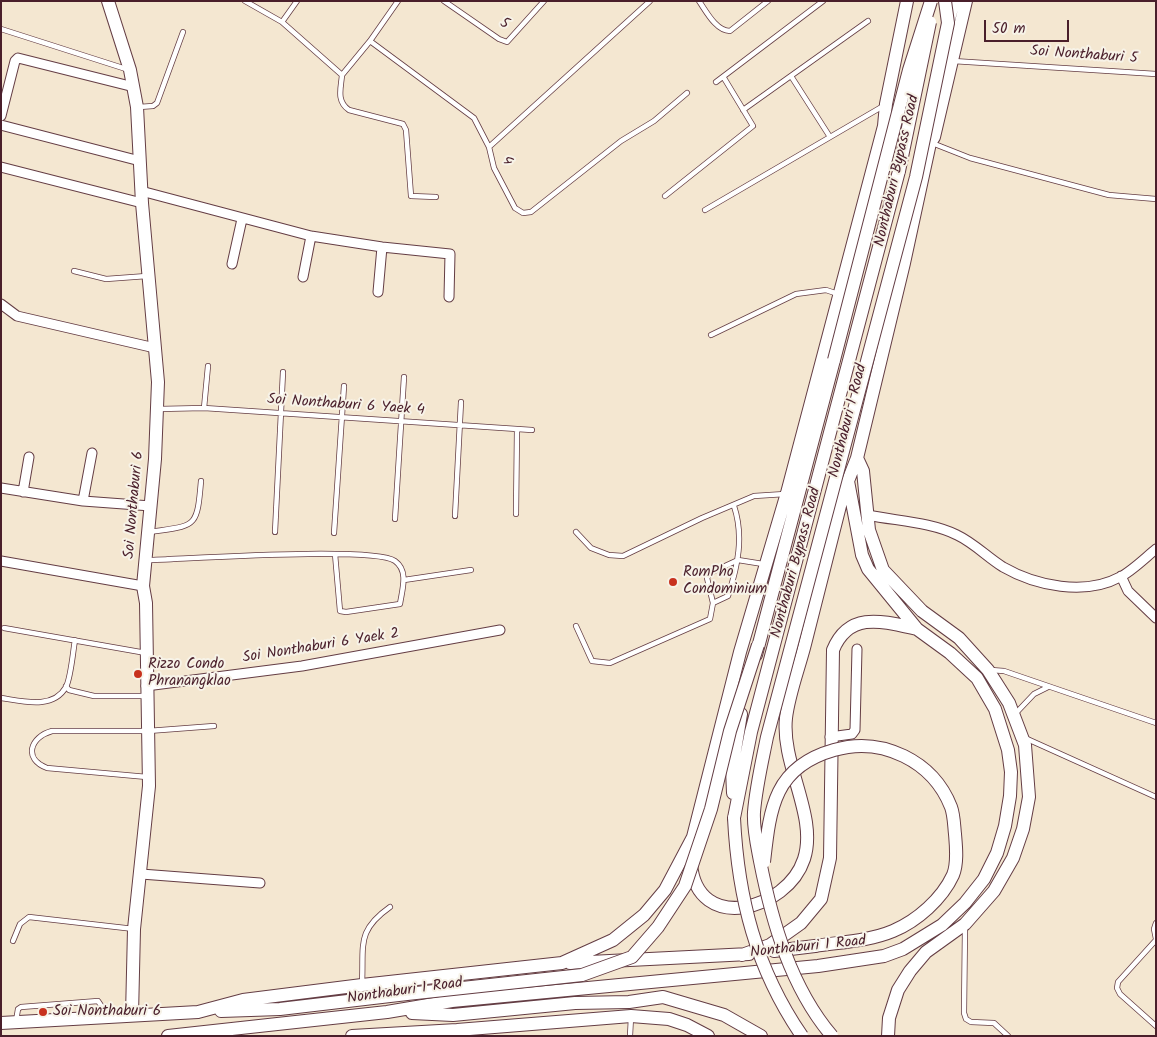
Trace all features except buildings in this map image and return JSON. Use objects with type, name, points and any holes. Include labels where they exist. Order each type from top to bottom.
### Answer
[{"type":"main road","name":"Soi Nonthaburi 6","points":[[108,1],[130,70],[137,107],[158,409],[143,586],[146,603],[148,777],[141,874],[134,929],[132,1015]]},
{"type":"main road","points":[[802,1036],[780,1005],[745,911],[736,857],[732,769],[737,730],[758,645],[907,79],[930,1]]},
{"type":"main road","name":"Nonthaburi Bypass Road","points":[[734,818],[751,732],[900,171],[931,29],[930,1]]},
{"type":"main road","name":"Nonthaburi Bypass Road","points":[[832,1036],[801,988],[784,951],[763,876],[754,814],[767,737],[916,177],[948,23],[945,1]]},
{"type":"main road","points":[[948,23],[954,1]]},
{"type":"main road","name":"Nonthaburi 1 Road","points":[[168,1036],[387,1012],[452,1001],[818,966],[884,956],[903,949],[942,925],[965,903],[979,885],[997,853],[1010,796],[1011,772],[1008,750],[995,709],[977,678],[950,653],[917,629],[868,569],[862,555],[848,481],[857,458],[966,1]]},
{"type":"main road","name":"Nonthaburi 1 Road","points":[[1,1023],[198,1012],[244,1000],[562,963],[613,940],[644,915],[665,890],[693,837],[765,564],[787,494],[884,126],[886,104],[905,2]]},
{"type":"main road","points":[[884,126],[903,110],[916,108],[931,119],[932,140]]},
{"type":"main road","points":[[857,458],[863,471],[869,530],[883,570],[922,611],[959,638],[988,670],[1009,703],[1025,745],[1029,797],[1013,858],[994,891],[965,924],[926,952],[910,971],[898,990],[889,1018],[888,1036]]},
{"type":"main road","points":[[693,837],[691,860],[693,879],[701,891],[717,906],[738,909],[760,904],[785,887],[804,859],[807,823],[792,773],[786,718],[844,490],[848,481]]},
{"type":"main road","points":[[742,955],[770,945],[801,923],[821,899],[830,858],[830,737],[833,650],[838,638],[846,629],[854,624],[874,622],[917,629]]},
{"type":"main road","points":[[198,1012],[280,1010],[582,975],[632,957],[658,927],[685,886],[711,809],[730,731],[758,645]]},
{"type":"main road","points":[[562,963],[742,955],[872,938],[894,931],[912,921],[937,900],[953,874],[957,848],[952,809],[933,778],[902,754],[884,747],[840,748],[813,756],[788,776],[772,806],[763,876]]},
{"type":"main road","points":[[387,1012],[453,1015],[500,1012],[575,1003],[629,1002],[663,997],[724,1015],[761,1036]]},
{"type":"main road","points":[[352,1036],[424,1034],[631,1016],[669,1019],[687,1025],[708,1036]]},
{"type":"street","points":[[1,116],[15,61],[18,58],[134,87]]},
{"type":"street","points":[[1,125],[140,160]]},
{"type":"street","points":[[1,167],[242,219],[311,236],[382,248],[450,254],[449,297]]},
{"type":"street","points":[[232,264],[242,219]]},
{"type":"street","points":[[303,277],[311,236]]},
{"type":"street","points":[[378,292],[382,248]]},
{"type":"street","points":[[1,304],[17,316],[155,348]]},
{"type":"street","points":[[83,501],[92,453]]},
{"type":"street","points":[[23,492],[29,457]]},
{"type":"street","points":[[1,488],[83,501],[151,506]]},
{"type":"street","points":[[868,515],[939,528],[956,534],[1018,575],[1047,584],[1080,587],[1102,584],[1121,576],[1156,549]]},
{"type":"street","points":[[1,561],[143,586]]},
{"type":"street","points":[[1121,576],[1128,591],[1156,618]]},
{"type":"street","name":"Soi Nonthaburi 6 Yaek 2","points":[[146,691],[302,666],[500,630]]},
{"type":"street","points":[[830,737],[852,734],[855,730],[857,649]]},
{"type":"street","points":[[141,874],[260,883]]},
{"type":"lane","points":[[245,1],[282,22],[342,74]]},
{"type":"lane","points":[[282,22],[297,1]]},
{"type":"lane","points":[[398,1],[370,41],[342,74],[340,99],[343,106],[349,110],[403,124],[406,130],[411,196],[436,197]]},
{"type":"lane","name":"5","points":[[444,1],[499,39],[507,42],[544,1]]},
{"type":"lane","points":[[489,147],[650,1]]},
{"type":"lane","points":[[699,1],[719,28],[724,31],[730,31],[768,1]]},
{"type":"lane","points":[[716,82],[724,78],[823,1]]},
{"type":"lane","points":[[743,110],[868,21]]},
{"type":"lane","points":[[1,28],[130,70]]},
{"type":"lane","points":[[137,107],[153,106],[157,103],[183,32]]},
{"type":"lane","name":"4","points":[[370,41],[474,118],[489,147],[494,168],[515,208],[523,213],[536,208],[621,141],[654,121],[687,93]]},
{"type":"lane","name":"Soi Nonthaburi 5","points":[[951,61],[1156,74]]},
{"type":"lane","points":[[792,76],[830,137]]},
{"type":"lane","points":[[665,196],[751,130],[752,123],[724,78]]},
{"type":"lane","points":[[704,210],[886,104]]},
{"type":"lane","points":[[932,140],[970,158],[1109,195],[1156,199]]},
{"type":"lane","points":[[74,271],[106,279],[148,276]]},
{"type":"lane","points":[[711,335],[796,294],[826,290],[840,294]]},
{"type":"lane","points":[[204,408],[208,366]]},
{"type":"lane","points":[[275,532],[283,372]]},
{"type":"lane","points":[[395,519],[404,377]]},
{"type":"lane","points":[[334,533],[344,386]]},
{"type":"lane","points":[[455,516],[461,402]]},
{"type":"lane","name":"Soi Nonthaburi 6 Yaek 4","points":[[158,409],[204,408],[280,415],[532,430]]},
{"type":"lane","points":[[516,514],[517,429]]},
{"type":"lane","points":[[148,532],[186,526],[193,522],[198,512],[201,481]]},
{"type":"lane","points":[[576,532],[591,548],[609,555],[623,556],[702,518],[754,496],[787,494]]},
{"type":"lane","points":[[713,603],[728,596],[738,560],[739,521],[734,506]]},
{"type":"lane","points":[[146,560],[335,554],[387,557],[396,561],[401,567],[404,580],[400,604],[341,611],[338,603],[335,554]]},
{"type":"lane","points":[[576,626],[592,661],[610,663],[710,619],[713,603],[707,578],[710,573],[738,560],[765,564]]},
{"type":"lane","points":[[404,580],[471,570]]},
{"type":"lane","points":[[4,628],[146,653]]},
{"type":"lane","points":[[1,698],[38,703],[50,700],[66,686],[75,640]]},
{"type":"lane","points":[[988,670],[1004,671],[1156,723]]},
{"type":"lane","points":[[66,686],[69,690],[94,696],[146,691]]},
{"type":"lane","points":[[1014,716],[1034,694],[1042,688],[1049,687]]},
{"type":"lane","points":[[148,777],[47,768],[33,760],[32,749],[39,736],[52,731],[148,731],[214,726]]},
{"type":"lane","points":[[1022,737],[1156,797]]},
{"type":"lane","points":[[362,985],[365,933],[373,918],[390,906]]},
{"type":"lane","points":[[13,941],[20,924],[29,917],[134,929]]},
{"type":"lane","points":[[1156,923],[1154,929],[1156,939],[1118,982],[1117,988],[1120,994],[1156,1026]]},
{"type":"lane","points":[[965,924],[964,1013],[966,1019],[971,1022],[994,1022],[1008,1036]]},
{"type":"lane","points":[[630,1036],[631,1016]]},
{"type":"place","name":"RomPho Condominium","points":[[673,582]]},
{"type":"place","name":"Rizzo Condo Phranangklao","points":[[138,674]]},
{"type":"place","name":"Soi Nonthaburi 6","points":[[43,1012]]}]
